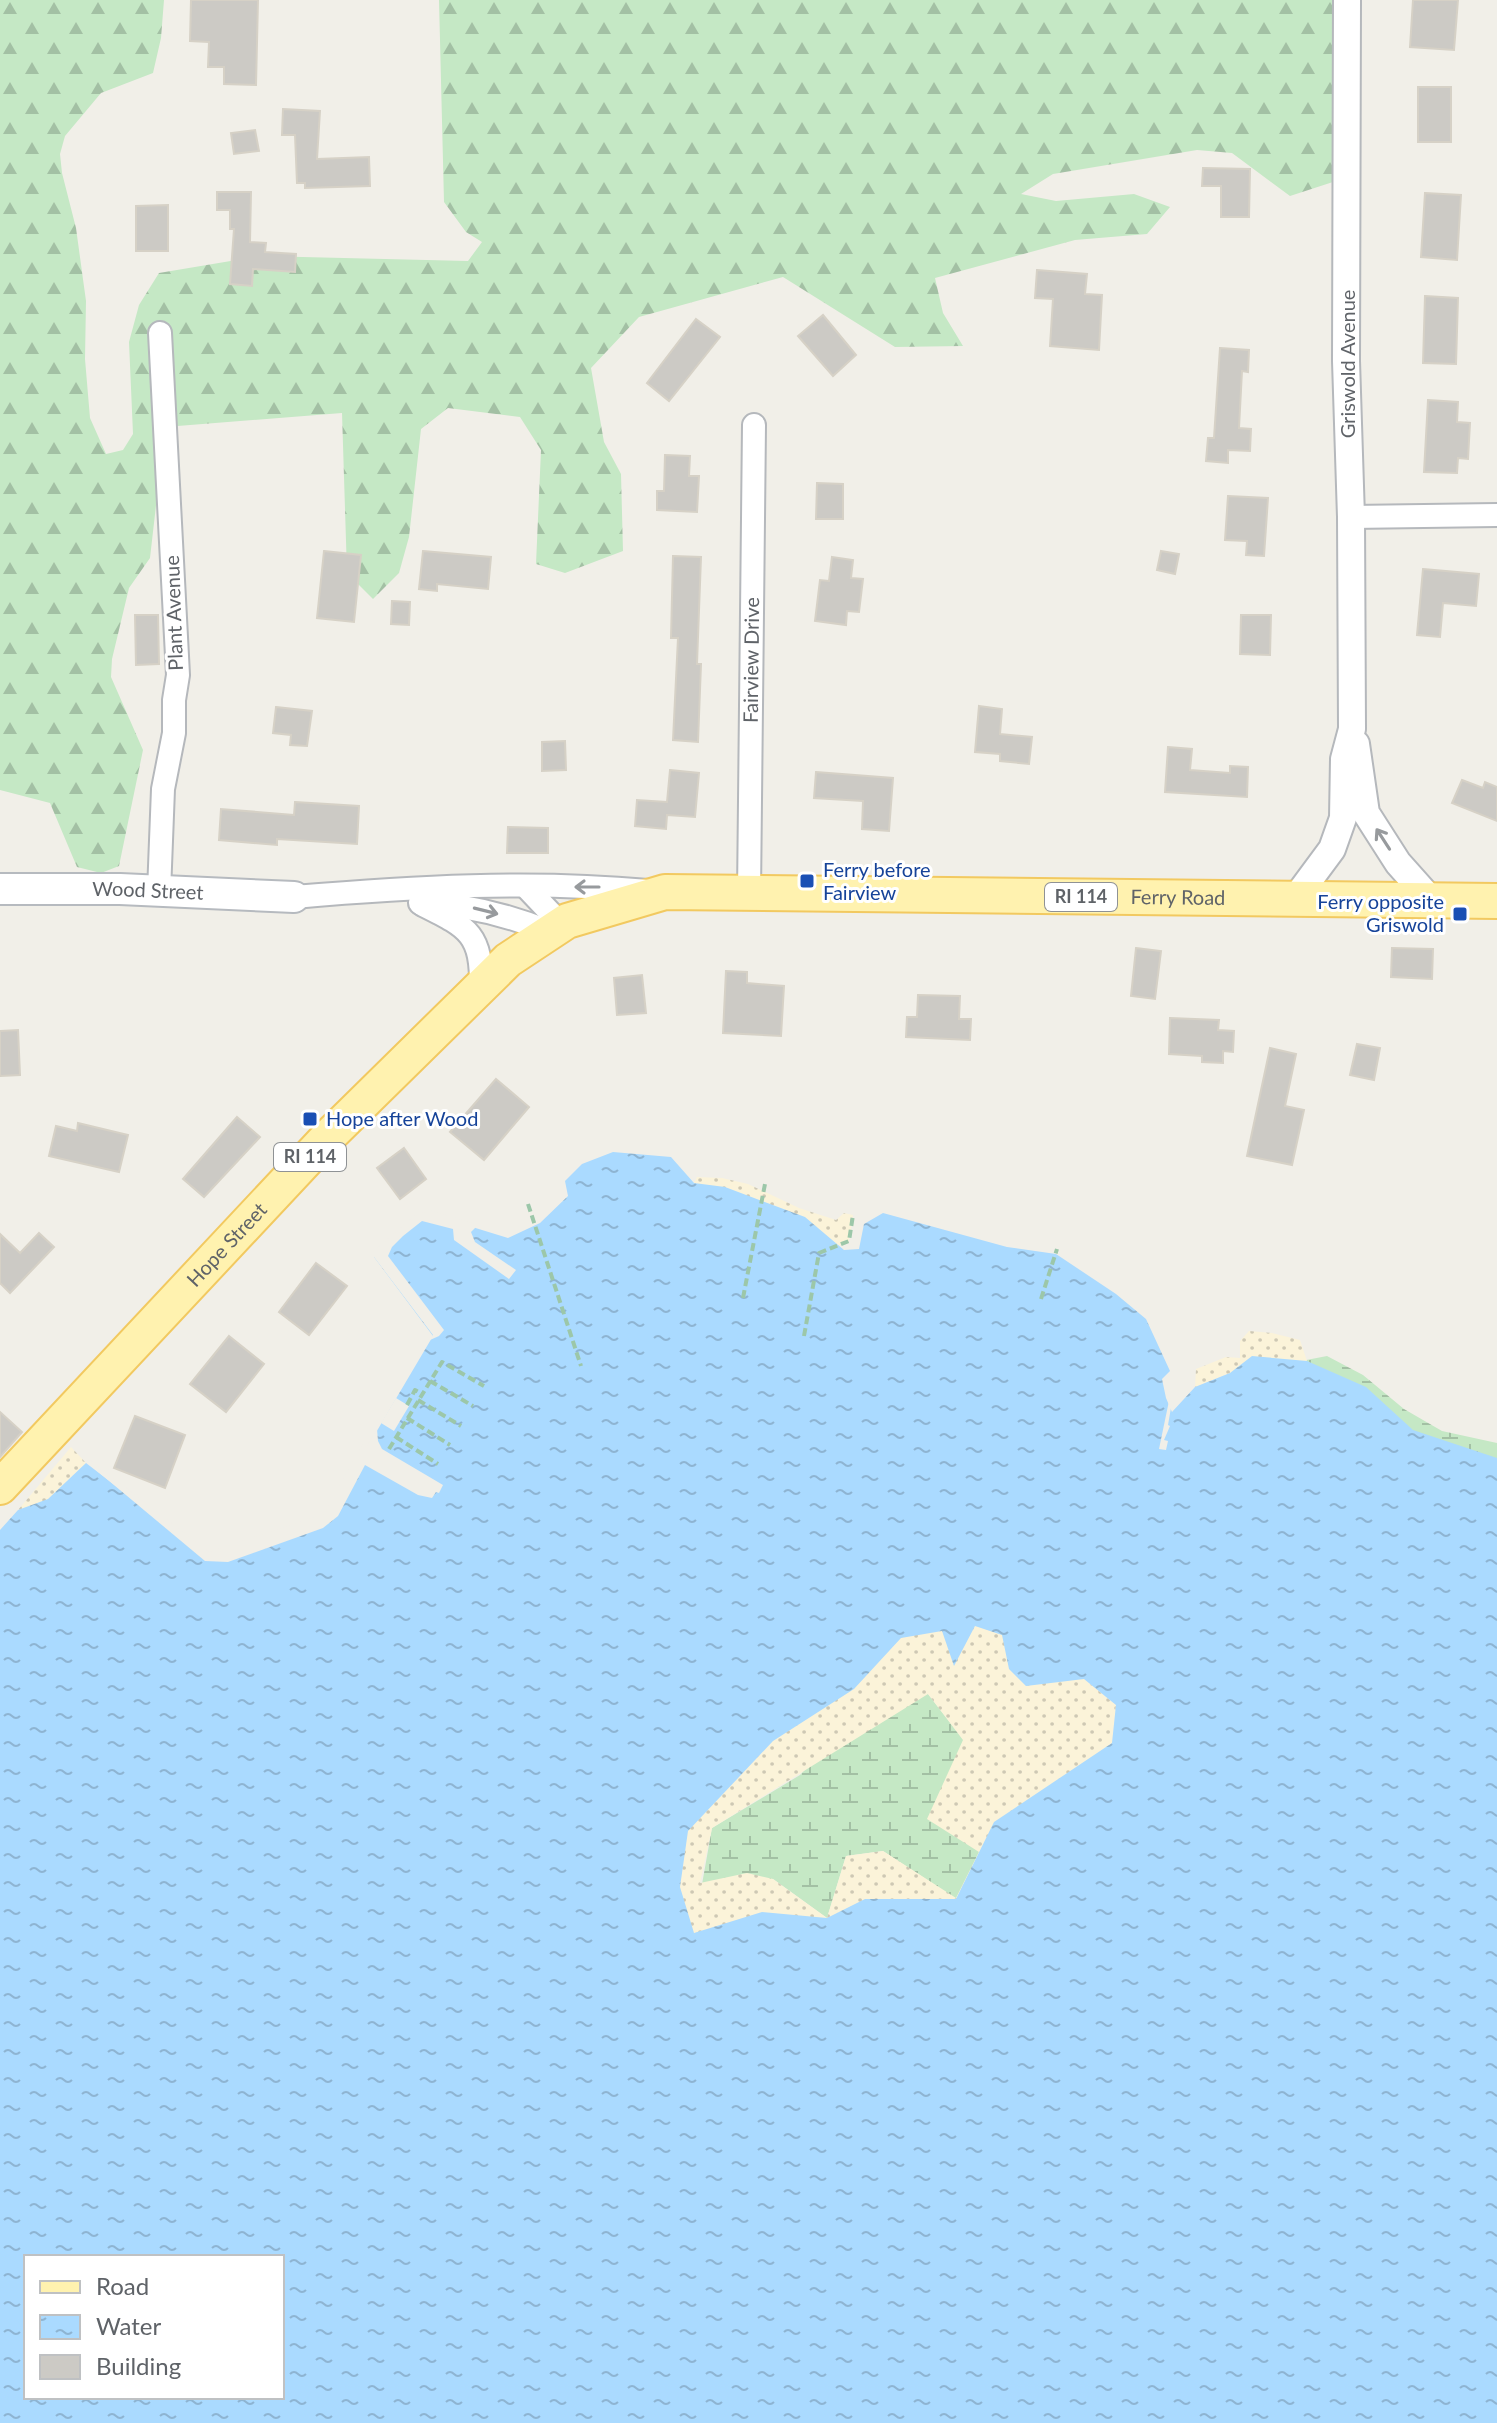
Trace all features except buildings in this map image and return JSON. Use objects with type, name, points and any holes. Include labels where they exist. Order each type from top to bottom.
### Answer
[{"type":"main road","name":"Wood Street","points":[[0,889],[120,889],[294,897]]},
{"type":"main road","name":"Ferry Road","points":[[665,892],[1497,901]]},
{"type":"main road","name":"Hope Street","points":[[0,1487],[326,1139],[508,960],[567,921],[665,892]]},
{"type":"street","name":"Griswold Avenue","points":[[1347,0],[1346,361],[1351,517],[1352,729]]},
{"type":"street","name":"Plant Avenue","points":[[159,892],[163,789],[174,733],[178,675],[160,333]]},
{"type":"street","name":"Fairview Drive","points":[[749,894],[754,425]]},
{"type":"street","points":[[1351,517],[1497,515]]},
{"type":"street","points":[[1295,899],[1332,849],[1343,818],[1344,759],[1352,729]]},
{"type":"street","points":[[1352,729],[1359,753],[1366,813],[1398,863],[1431,900]]},
{"type":"street","name":"Wood Street","points":[[294,897],[422,888],[600,886],[665,892]]},
{"type":"street","points":[[526,887],[556,929]]},
{"type":"street","name":"Wood Street","points":[[294,897],[456,903],[556,929]]},
{"type":"street","name":"Wood Street","points":[[418,903],[454,921],[470,935],[480,950],[481,989]]},
{"type":"path","points":[[743,1298],[765,1184]]},
{"type":"path","points":[[528,1204],[581,1366]]},
{"type":"path","points":[[804,1336],[819,1253],[849,1241],[853,1215]]},
{"type":"path","points":[[1041,1299],[1057,1249]]},
{"type":"path","points":[[389,1449],[442,1362],[484,1386]]},
{"type":"path","points":[[430,1381],[473,1406]]},
{"type":"path","points":[[407,1405],[417,1388],[420,1397],[461,1426]]},
{"type":"path","points":[[407,1418],[450,1445]]},
{"type":"path","points":[[396,1437],[438,1464]]},
{"type":"green space","points":[[0,0],[164,0],[161,38],[153,73],[101,93],[65,136],[60,154],[76,228],[86,301],[85,359],[90,418],[106,454],[123,450],[133,434],[129,342],[139,305],[159,273],[261,256],[468,261],[482,242],[466,232],[444,202],[439,0],[1339,0],[1336,181],[1290,196],[1232,153],[1197,150],[1053,174],[1021,194],[1056,201],[1134,194],[1170,207],[1147,234],[1075,240],[935,278],[943,313],[963,346],[895,347],[783,277],[639,317],[591,368],[604,442],[621,474],[623,551],[565,573],[536,564],[541,450],[520,417],[448,408],[421,429],[409,537],[399,573],[373,599],[347,573],[342,413],[165,427],[150,558],[129,588],[112,659],[111,677],[143,750],[119,866],[101,873],[77,867],[50,803],[0,790]]},
{"type":"green space","points":[[1327,1356],[1363,1375],[1404,1409],[1442,1431],[1497,1443],[1497,1473],[1447,1456],[1296,1362]]},
{"type":"green space","points":[[876,1694],[928,1694],[963,1739],[994,1822],[956,1899],[883,1851],[846,1856],[827,1918],[773,1879],[696,1918],[712,1828],[800,1775]]},
{"type":"sand","points":[[697,1177],[722,1178],[748,1184],[799,1208],[836,1220],[844,1213],[853,1215],[849,1241],[819,1253],[694,1183]]},
{"type":"sand","points":[[1249,1331],[1300,1340],[1307,1361],[1230,1373],[1195,1387],[1196,1369],[1226,1357],[1240,1358],[1240,1341]]},
{"type":"sand","points":[[71,1447],[86,1463],[68,1480],[83,1517],[18,1510]]},
{"type":"sand","points":[[934,1578],[1084,1679],[1116,1705],[1112,1743],[965,1915],[611,1971],[668,1803]],"holes":[[[928,1694],[963,1740],[927,1819],[979,1852],[956,1898],[883,1851],[846,1856],[827,1918],[773,1879],[747,1873],[700,1883],[712,1828]]]},
{"type":"water","points":[[613,1152],[671,1157],[694,1183],[725,1187],[805,1217],[844,1250],[859,1249],[864,1224],[883,1213],[1007,1247],[1056,1254],[1116,1294],[1146,1319],[1170,1371],[1162,1379],[1172,1412],[1195,1387],[1230,1373],[1252,1356],[1307,1361],[1366,1387],[1413,1430],[1497,1458],[1497,2423],[0,2423],[0,1530],[18,1510],[48,1499],[86,1463],[208,1557],[326,1517],[433,1336],[374,1257],[430,1214],[508,1238],[540,1223],[568,1196],[565,1181],[582,1164]],"holes":[[[975,1626],[1002,1635],[1009,1669],[1026,1686],[1084,1679],[1116,1705],[1112,1743],[994,1822],[956,1899],[865,1899],[827,1918],[762,1912],[694,1933],[680,1887],[688,1831],[773,1741],[854,1689],[901,1638],[942,1631],[954,1666]]]},
{"type":"pier","points":[[430,1210],[475,1224],[471,1232],[475,1242],[516,1270],[509,1279],[454,1240],[453,1229],[422,1221],[403,1236],[388,1256],[444,1330],[430,1340],[433,1335],[374,1257],[375,1250],[414,1216]]},
{"type":"pier","points":[[1170,1396],[1170,1426],[1164,1440],[1168,1441],[1166,1450],[1159,1449]]},
{"type":"pier","points":[[396,1398],[409,1406],[394,1431],[381,1423]]},
{"type":"pier","points":[[377,1429],[382,1449],[443,1485],[439,1493],[436,1492],[432,1498],[418,1495],[365,1465],[338,1516],[323,1528],[228,1562],[205,1561],[84,1460],[89,1459],[209,1552],[324,1514],[359,1450],[363,1444],[367,1446]]},
{"type":"place","name":"Ferry before Fairview","points":[[807,881]]},
{"type":"place","name":"Ferry opposite Griswold","points":[[1460,914]]},
{"type":"place","name":"Hope after Wood","points":[[310,1119]]}]
